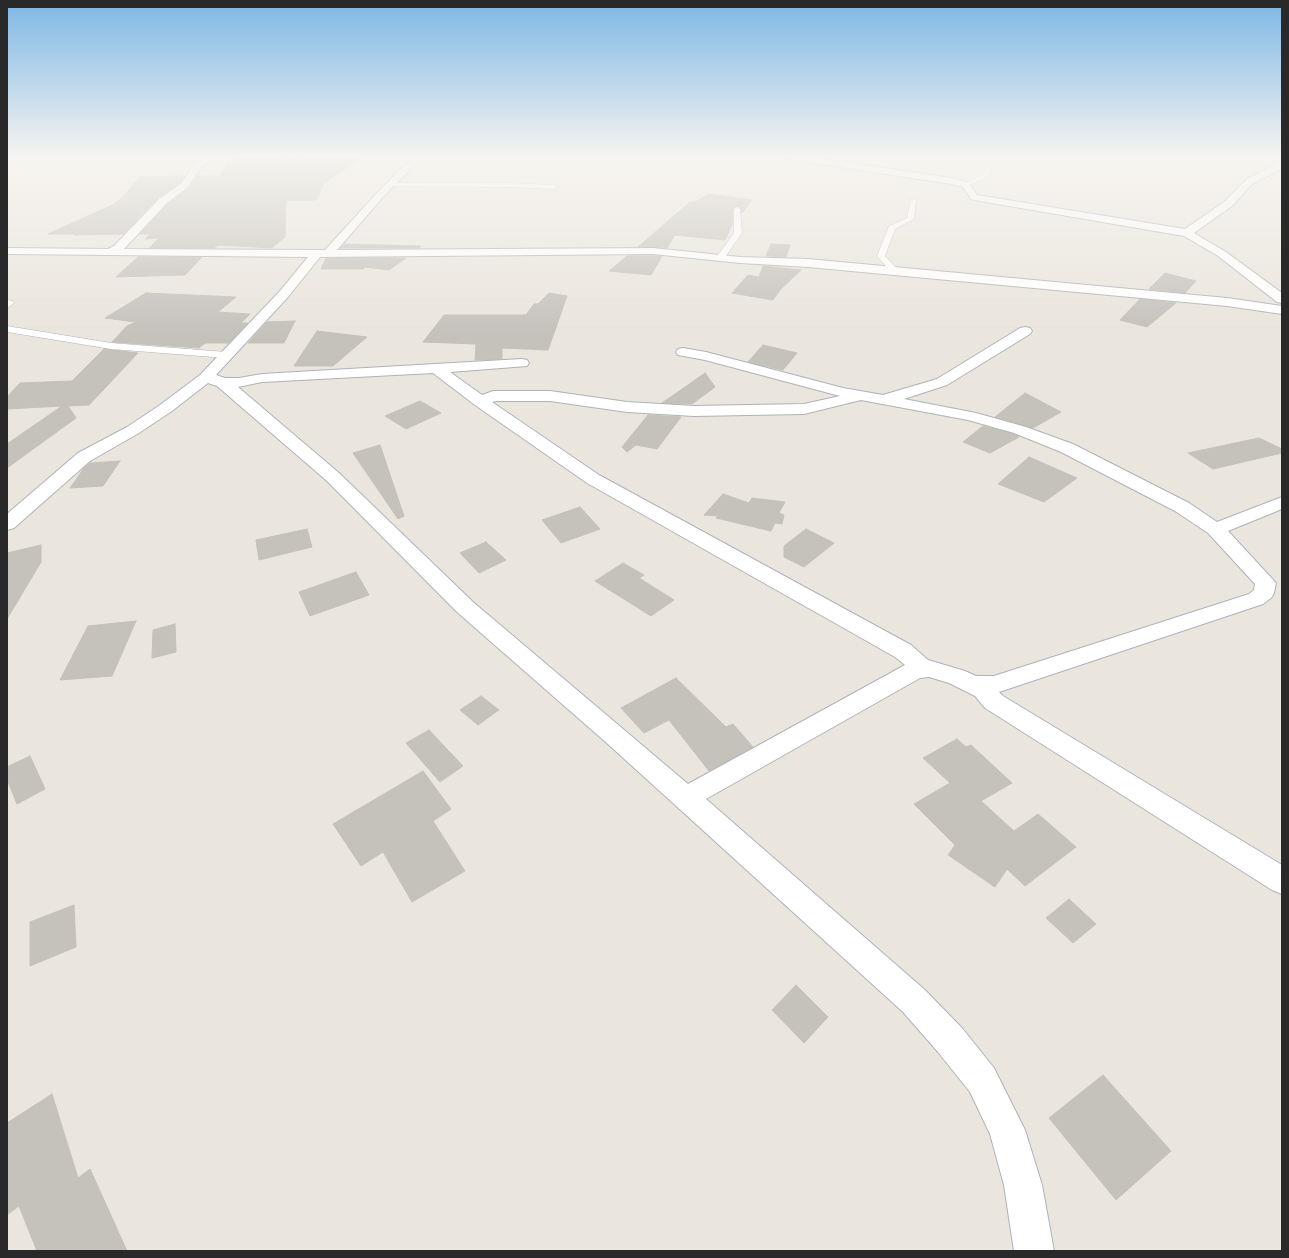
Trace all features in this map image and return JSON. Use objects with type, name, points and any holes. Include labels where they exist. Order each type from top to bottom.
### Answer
[{"type":"street","points":[[108,253],[118,248],[150,215]]},
{"type":"street","points":[[213,380],[226,355],[361,215]]},
{"type":"street","points":[[1082,215],[1187,233],[1222,254],[1282,298]]},
{"type":"street","points":[[1187,233],[1213,215]]},
{"type":"street","points":[[7,251],[323,254],[653,251],[720,258],[795,262],[1227,302],[1282,310]]},
{"type":"street","points":[[882,401],[942,382],[1025,331]]},
{"type":"street","points":[[683,352],[706,356],[882,401],[970,416],[1020,430],[1067,448],[1182,507],[1215,529],[1274,588],[1256,599],[994,685],[973,685]]},
{"type":"street","points":[[7,524],[84,457],[153,417],[189,392],[213,380],[238,383],[262,378],[522,363]]},
{"type":"street","points":[[436,368],[481,402],[593,479],[903,651],[924,669]]},
{"type":"street","points":[[213,380],[333,477],[465,607],[914,1000],[950,1040],[982,1080],[1007,1130],[1023,1185],[1034,1251]]},
{"type":"street","points":[[481,402],[493,396],[550,396],[627,407],[694,412],[804,409],[861,396]]},
{"type":"street","points":[[1215,529],[1282,503]]},
{"type":"street","points":[[685,798],[914,671],[930,668],[957,677],[983,690],[994,702],[1282,880]]},
{"type":"lane","points":[[720,258],[738,233],[737,215]]},
{"type":"lane","points":[[896,271],[881,256],[892,228],[910,219],[911,215]]},
{"type":"lane","points":[[7,329],[111,346],[226,355]]},
{"type":"building","points":[[91,215],[142,215],[123,234],[48,234]]},
{"type":"building","points":[[158,215],[286,215],[285,237],[272,248],[218,245],[214,248],[149,248],[159,238],[145,239],[150,234],[140,234]]},
{"type":"building","points":[[675,215],[733,215],[732,225],[725,240],[675,235],[667,248],[638,247]]},
{"type":"building","points":[[345,244],[421,246],[419,248],[340,248]]},
{"type":"building","points":[[771,244],[790,245],[786,257],[766,256]]},
{"type":"building","points":[[627,256],[662,256],[651,275],[609,271]]},
{"type":"building","points":[[138,257],[202,257],[185,275],[116,277]]},
{"type":"building","points":[[326,258],[406,258],[389,270],[365,267],[363,269],[321,269]]},
{"type":"building","points":[[763,266],[801,270],[781,289],[773,300],[732,293],[748,275],[759,277]]},
{"type":"building","points":[[1165,273],[1196,281],[1185,293],[1149,289]]},
{"type":"building","points":[[146,293],[236,297],[218,312],[250,314],[241,323],[248,323],[229,343],[205,343],[199,348],[112,342],[127,326],[136,322],[105,318]]},
{"type":"building","points":[[549,293],[567,296],[548,350],[502,348],[502,359],[475,360],[476,344],[423,342],[444,315],[526,315],[534,304],[538,304]]},
{"type":"building","points":[[1140,299],[1176,303],[1147,327],[1120,320]]},
{"type":"building","points":[[295,321],[284,343],[248,343],[267,322]]},
{"type":"building","points":[[317,331],[367,337],[333,366],[294,366]]},
{"type":"building","points":[[763,345],[797,353],[783,370],[748,362]]},
{"type":"building","points":[[104,349],[138,353],[89,405],[68,406],[76,418],[7,468],[7,444],[62,406],[7,409],[7,397],[20,383],[72,381]]},
{"type":"building","points":[[705,373],[715,387],[692,404],[662,403]]},
{"type":"building","points":[[1025,393],[1061,412],[1033,428],[995,417]]},
{"type":"building","points":[[420,401],[441,413],[406,429],[385,416]]},
{"type":"building","points":[[648,415],[681,417],[657,449],[636,445],[627,452],[622,447]]},
{"type":"building","points":[[983,426],[1014,434],[1019,437],[990,453],[963,442]]},
{"type":"building","points":[[1259,438],[1282,449],[1282,453],[1213,469],[1188,453]]},
{"type":"building","points":[[380,445],[404,516],[398,519],[353,453]]},
{"type":"building","points":[[1029,457],[1077,478],[1044,502],[998,484]]},
{"type":"building","points":[[120,461],[103,486],[70,488],[84,468],[90,463]]},
{"type":"building","points":[[723,494],[749,503],[752,498],[785,502],[779,513],[784,515],[782,524],[775,523],[771,531],[716,518],[718,516],[704,515]]},
{"type":"building","points":[[580,507],[600,529],[561,543],[542,520]]},
{"type":"building","points":[[307,529],[312,547],[259,560],[256,540]]},
{"type":"building","points":[[806,529],[834,543],[804,567],[784,557],[784,546]]},
{"type":"building","points":[[486,542],[506,560],[479,573],[460,553]]},
{"type":"building","points":[[41,545],[41,562],[7,619],[7,553]]},
{"type":"building","points":[[623,563],[644,575],[639,578],[674,600],[651,616],[595,581]]},
{"type":"building","points":[[356,572],[369,595],[310,616],[299,592]]},
{"type":"building","points":[[136,621],[112,676],[60,680],[88,626]]},
{"type":"building","points":[[175,624],[176,652],[152,658],[153,630]]},
{"type":"building","points":[[676,678],[726,727],[733,724],[753,747],[709,771],[669,720],[644,733],[621,708]]},
{"type":"building","points":[[481,696],[499,710],[478,725],[460,710]]},
{"type":"building","points":[[429,730],[463,766],[440,782],[406,743]]},
{"type":"building","points":[[957,739],[966,747],[971,745],[1012,783],[981,801],[1014,831],[1038,814],[1076,847],[1025,886],[1007,869],[995,887],[948,855],[955,845],[914,804],[950,783],[923,758]]},
{"type":"building","points":[[30,756],[45,789],[17,804],[7,779],[7,767]]},
{"type":"building","points":[[423,771],[451,809],[433,821],[465,871],[412,902],[383,852],[361,866],[333,824]]},
{"type":"building","points":[[1069,899],[1096,924],[1073,943],[1046,918]]},
{"type":"building","points":[[74,905],[76,947],[30,966],[30,922]]},
{"type":"building","points":[[796,985],[828,1017],[804,1043],[772,1010]]},
{"type":"building","points":[[1103,1075],[1171,1151],[1116,1200],[1049,1118]]},
{"type":"building","points":[[52,1094],[78,1178],[90,1169],[127,1251],[37,1251],[19,1206],[7,1215],[7,1123]]}]
